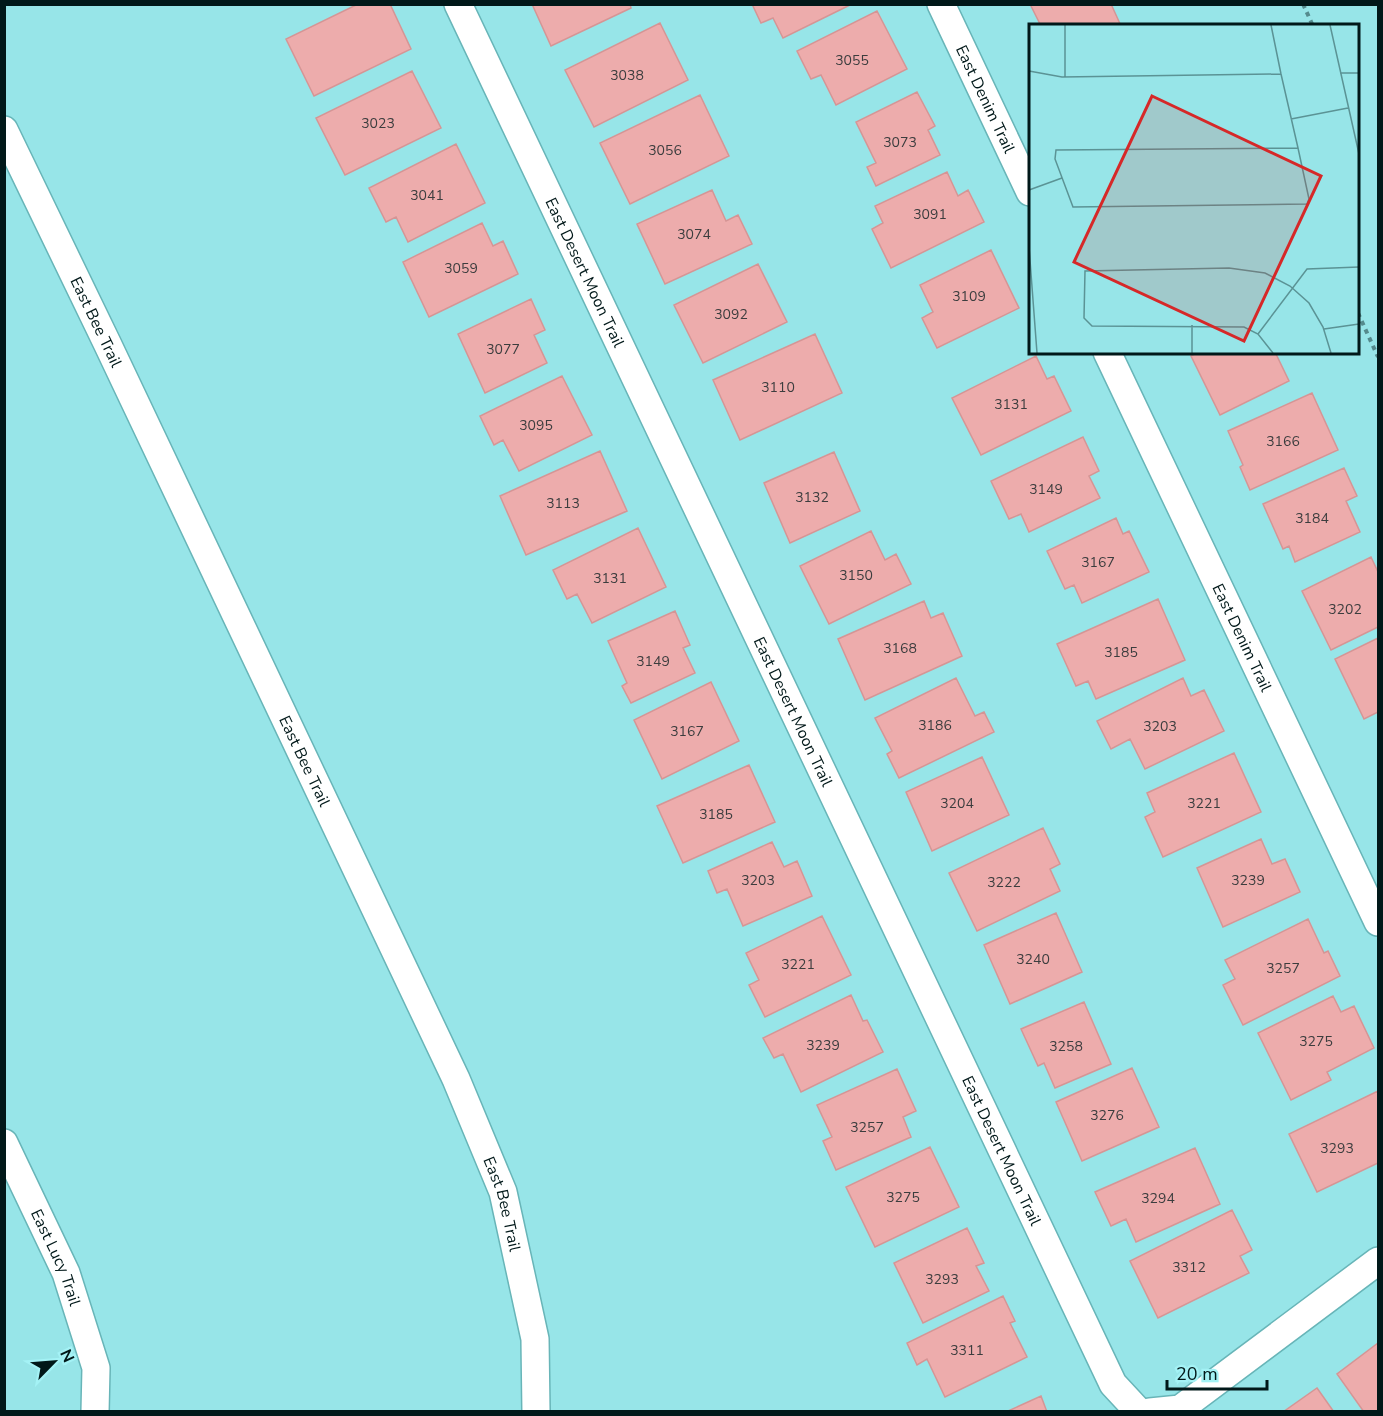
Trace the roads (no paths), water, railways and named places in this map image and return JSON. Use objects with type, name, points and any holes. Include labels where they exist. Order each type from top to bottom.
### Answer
[{"type":"street","name":"East Desert Moon Trail","points":[[458,4],[1107,1373],[1113,1384],[1139,1412]]},
{"type":"street","name":"East Denim Trail","points":[[941,4],[1029,190]]},
{"type":"street","name":"East Bee Trail","points":[[4,130],[456,1079],[503,1192],[535,1339],[536,1412]]},
{"type":"street","name":"East Denim Trail","points":[[1108,354],[1378,922]]},
{"type":"street","name":"East Lucy Trail","points":[[4,1143],[66,1273],[96,1368],[95,1412]]},
{"type":"street","points":[[1150,1412],[1180,1409],[1378,1261]]}]
